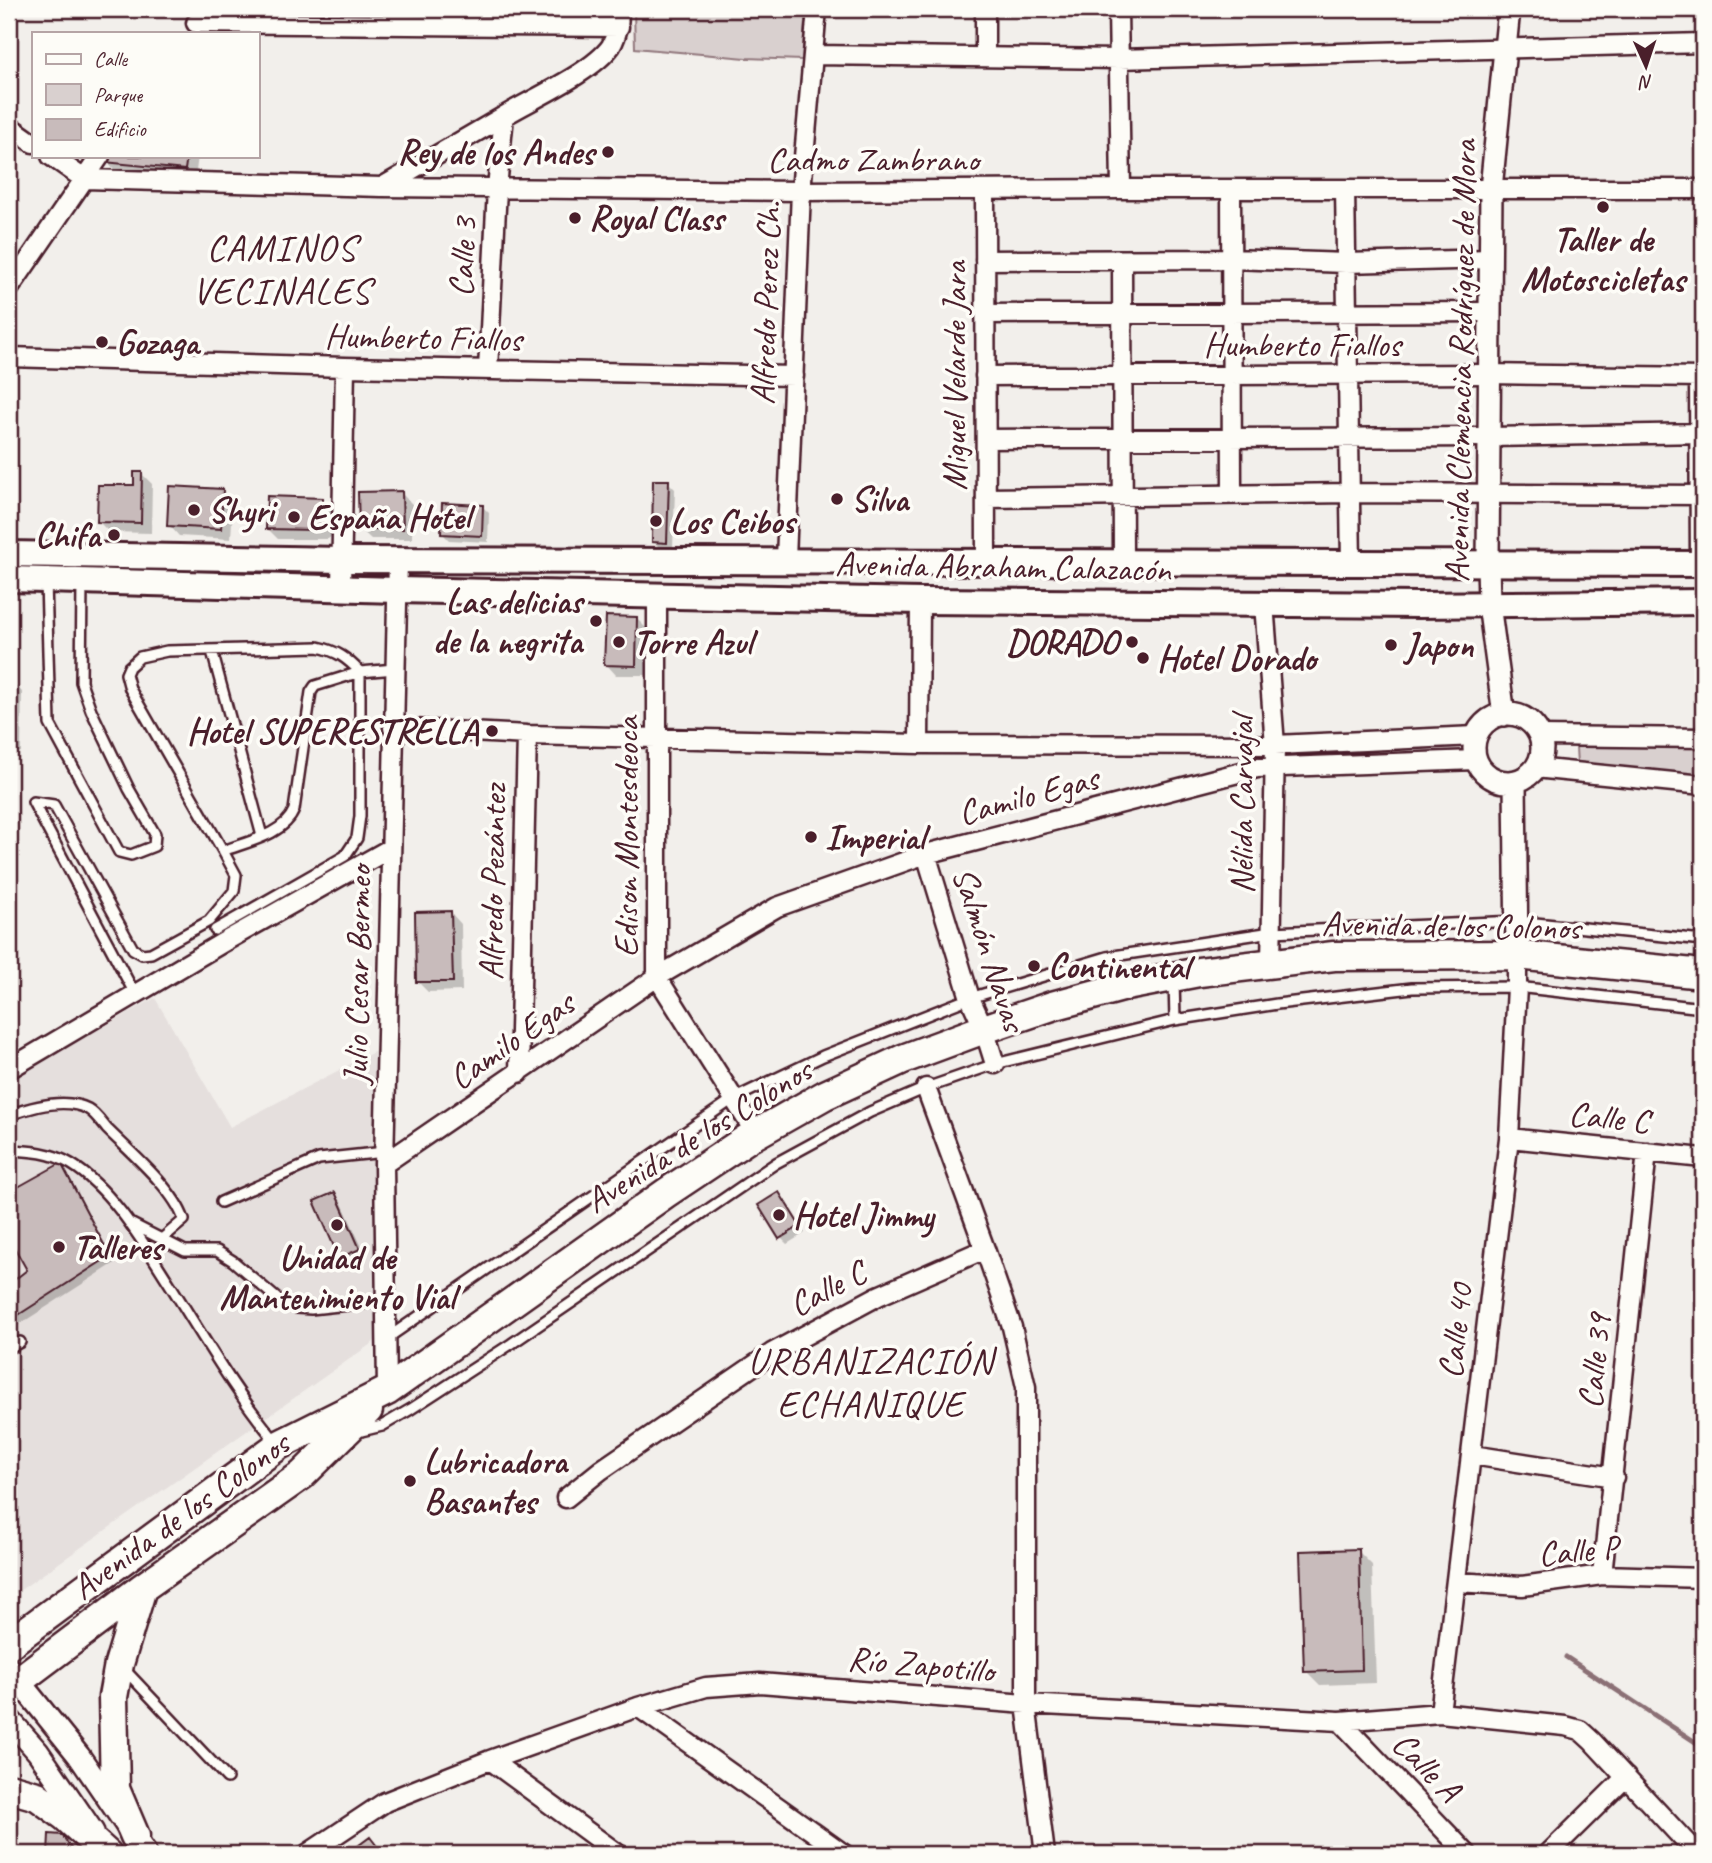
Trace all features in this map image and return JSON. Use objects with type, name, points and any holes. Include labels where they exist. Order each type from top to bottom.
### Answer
[{"type":"highway","name":"Avenida de los Colonos","points":[[9,1644],[279,1445],[387,1391],[666,1193],[756,1134],[825,1095],[903,1059],[984,1028],[1089,996],[1174,977],[1346,956],[1517,955],[1703,974]]},
{"type":"highway","name":"Avenida de los Colonos","points":[[12,1679],[302,1475],[387,1391]]},
{"type":"highway","points":[[141,1845],[115,1789],[113,1697],[119,1664],[142,1588]]},
{"type":"highway","points":[[9,1788],[37,1796],[108,1854]]},
{"type":"main road","name":"Avenida Abraham Calazacón","points":[[9,554],[342,560],[786,559],[1701,564]]},
{"type":"main road","name":"Avenida Abraham Calazacón","points":[[9,579],[920,601],[1264,604],[1703,602]]},
{"type":"street","name":"Alfredo Perez Ch.","points":[[786,559],[802,191],[817,9]]},
{"type":"street","points":[[985,9],[985,57]]},
{"type":"street","points":[[1118,9],[1121,189]]},
{"type":"street","name":"Avenida Clemencia Rodríguez de Mora","points":[[1504,715],[1489,604],[1488,492],[1491,189],[1509,9]]},
{"type":"street","points":[[197,22],[619,18],[610,47],[592,65],[382,187]]},
{"type":"street","points":[[814,55],[1119,59],[1703,43]]},
{"type":"street","name":"Calle 3","points":[[488,370],[497,188],[504,116]]},
{"type":"street","points":[[9,126],[32,142]]},
{"type":"street","points":[[54,158],[84,179]]},
{"type":"street","points":[[9,289],[99,158]]},
{"type":"street","name":"Cadmo Zambrano","points":[[84,179],[382,187],[802,191],[1703,189]]},
{"type":"street","points":[[1231,189],[1232,493]]},
{"type":"street","points":[[1345,189],[1351,563]]},
{"type":"street","name":"Miguel Velarde Jara","points":[[985,190],[986,562]]},
{"type":"street","points":[[985,260],[1232,259],[1346,263],[1491,259]]},
{"type":"street","points":[[1122,260],[1122,562]]},
{"type":"street","points":[[985,314],[1490,312]]},
{"type":"street","name":"Humberto Fiallos","points":[[9,357],[794,376]]},
{"type":"street","points":[[341,588],[345,367]]},
{"type":"street","name":"Humberto Fiallos","points":[[985,376],[1489,374],[1701,377]]},
{"type":"street","points":[[1701,377],[1701,564]]},
{"type":"street","points":[[986,439],[1489,437],[1701,433]]},
{"type":"street","points":[[986,498],[1350,492],[1701,495]]},
{"type":"street","name":"Julio Cesar Bermeo","points":[[387,1391],[385,1158],[398,560]]},
{"type":"street","name":"Edison Montesdeoca","points":[[657,596],[657,977],[756,1134]]},
{"type":"street","points":[[919,744],[920,601]]},
{"type":"street","name":"Nélida Carvajal","points":[[1264,604],[1275,745],[1272,964]]},
{"type":"street","points":[[1504,715],[1526,719],[1540,736],[1542,754],[1526,778],[1505,782],[1487,775],[1476,760],[1476,736],[1487,722],[1504,715]]},
{"type":"street","name":"Camilo Egas","points":[[393,728],[657,739],[919,744],[1275,745],[1476,736]]},
{"type":"street","name":"Alfredo Pezántez","points":[[519,1073],[527,735]]},
{"type":"street","points":[[1540,736],[1703,738]]},
{"type":"street","name":"Camilo Egas","points":[[385,1158],[519,1073],[657,977],[777,907],[926,854],[1256,768],[1476,760]]},
{"type":"street","points":[[1535,768],[1703,785]]},
{"type":"street","points":[[1515,782],[1517,955]]},
{"type":"street","points":[[9,1069],[136,996],[215,932],[391,848]]},
{"type":"street","name":"Salmón Navas","points":[[926,854],[971,999],[984,1028],[995,1064]]},
{"type":"street","name":"Calle 40","points":[[1440,1713],[1509,1138],[1517,955]]},
{"type":"street","points":[[926,1088],[1012,1327],[1026,1387],[1026,1704],[1045,1854]]},
{"type":"street","name":"Calle C","points":[[1509,1138],[1703,1158]]},
{"type":"street","name":"Calle 39","points":[[1602,1575],[1647,1152]]},
{"type":"street","name":"Calle C","points":[[566,1498],[601,1470],[772,1353],[878,1296],[985,1249]]},
{"type":"street","points":[[1472,1455],[1614,1477]]},
{"type":"street","name":"Calle P","points":[[1457,1582],[1522,1586],[1602,1575],[1703,1578]]},
{"type":"street","points":[[12,1679],[79,1756],[141,1845]]},
{"type":"street","name":"Río Zapotillo","points":[[307,1854],[385,1802],[490,1760],[638,1707],[706,1687],[760,1683],[1026,1704],[1340,1721],[1440,1713],[1565,1726],[1580,1730],[1586,1735],[1626,1777]]},
{"type":"street","points":[[638,1707],[844,1854]]},
{"type":"street","points":[[9,1719],[38,1752],[108,1854]]},
{"type":"street","name":"Calle A","points":[[1340,1721],[1468,1854]]},
{"type":"street","points":[[490,1760],[618,1854]]},
{"type":"street","points":[[1548,1854],[1626,1777],[1697,1854]]},
{"type":"lane","points":[[46,579],[50,724],[119,852],[131,855],[154,845],[155,834],[128,789],[80,682],[82,580]]},
{"type":"lane","points":[[136,996],[33,802],[54,805],[132,949],[142,954],[151,953],[215,932],[345,856],[357,838],[360,816],[360,672],[345,656],[332,650],[318,647],[167,651],[140,657],[129,667],[126,674],[130,689],[236,874],[234,891],[215,932]]},
{"type":"lane","points":[[212,651],[262,836]]},
{"type":"lane","points":[[223,852],[285,824],[294,810],[311,692],[315,686],[360,672],[395,669]]},
{"type":"lane","points":[[386,1339],[733,1099],[822,1056],[971,999],[1107,957],[1272,932],[1516,921],[1703,940]]},
{"type":"lane","points":[[1174,977],[1175,1020]]},
{"type":"lane","points":[[341,1436],[382,1426],[411,1409],[511,1345],[776,1163],[870,1112],[926,1088],[995,1064],[1175,1020],[1277,1004],[1412,988],[1517,987],[1703,1008]]},
{"type":"lane","points":[[9,1115],[35,1106],[64,1104],[88,1109],[157,1180],[181,1211],[184,1220],[163,1238]]},
{"type":"lane","points":[[9,1150],[44,1152],[71,1164],[96,1185],[131,1223],[248,1407],[279,1445]]},
{"type":"lane","points":[[221,1202],[319,1159],[385,1158]]},
{"type":"lane","points":[[131,1223],[185,1251],[217,1251],[233,1261],[282,1303],[296,1308],[311,1309],[386,1301]]},
{"type":"lane","points":[[9,1348],[20,1342]]},
{"type":"lane","points":[[119,1664],[227,1778]]},
{"type":"shaded area","points":[[155,998],[230,1127],[387,1045],[381,1337],[9,1598],[9,1080]]},
{"type":"green space","points":[[634,9],[806,9],[802,60],[635,48]]},
{"type":"green space","points":[[1576,747],[1703,747],[1703,775],[1577,764]]},
{"type":"building","points":[[109,158],[187,158],[185,170],[104,162]]},
{"type":"building","points":[[134,472],[142,472],[141,523],[97,522],[98,485],[134,485]]},
{"type":"building","points":[[653,480],[669,480],[667,543],[652,542]]},
{"type":"building","points":[[169,486],[223,489],[221,529],[167,526]]},
{"type":"building","points":[[402,491],[403,529],[359,529],[358,492]]},
{"type":"building","points":[[267,496],[323,498],[325,522],[317,530],[266,529]]},
{"type":"building","points":[[442,503],[483,505],[482,536],[441,534]]},
{"type":"building","points":[[606,616],[637,617],[636,666],[604,665]]},
{"type":"building","points":[[451,911],[453,982],[416,982],[415,912]]},
{"type":"building","name":"Talleres","points":[[61,1163],[110,1256],[9,1321],[9,1284],[27,1270],[9,1238],[9,1192]]},
{"type":"building","name":"Unidad de Mantenimiento Vial","points":[[335,1192],[360,1249],[339,1258],[314,1201]]},
{"type":"building","name":"Hotel Jimmy","points":[[779,1192],[800,1226],[779,1239],[758,1205]]},
{"type":"building","points":[[1359,1549],[1362,1670],[1304,1672],[1300,1551]]},
{"type":"building","points":[[49,1834],[62,1835],[75,1854],[48,1854]]},
{"type":"building","points":[[370,1837],[383,1854],[347,1854]]},
{"type":"waterway","points":[[1566,1657],[1703,1747]]},
{"type":"place","name":"Rey de los Andes","points":[[608,152]]},
{"type":"place","name":"Taller de Motoscicletas","points":[[1603,207]]},
{"type":"place","name":"Royal Class","points":[[575,218]]},
{"type":"place","name":"Gozaga","points":[[102,342]]},
{"type":"place","name":"Silva","points":[[837,499]]},
{"type":"place","name":"Shyri","points":[[194,510]]},
{"type":"place","name":"España Hotel","points":[[294,517]]},
{"type":"place","name":"Los Ceibos","points":[[656,521]]},
{"type":"place","name":"Chifa","points":[[114,535]]},
{"type":"place","name":"Las delicias de la negrita","points":[[596,621]]},
{"type":"place","name":"Torre Azul","points":[[619,642]]},
{"type":"place","name":"DORADO","points":[[1132,642]]},
{"type":"place","name":"Japon","points":[[1391,645]]},
{"type":"place","name":"Hotel Dorado","points":[[1143,658]]},
{"type":"place","name":"Hotel SUPERESTRELLA","points":[[492,731]]},
{"type":"place","name":"Imperial","points":[[811,837]]},
{"type":"place","name":"Continental","points":[[1034,966]]},
{"type":"place","name":"Hotel Jimmy","points":[[779,1215]]},
{"type":"place","name":"Unidad de Mantenimiento Vial","points":[[337,1225]]},
{"type":"place","name":"Talleres","points":[[59,1247]]},
{"type":"place","name":"Lubricadora Basantes","points":[[410,1481]]},
{"type":"district","name":"CAMINOS VECINALES","points":[[282,268]]},
{"type":"district","name":"URBANIZACIÓN ECHANIQUE","points":[[871,1382]]}]
